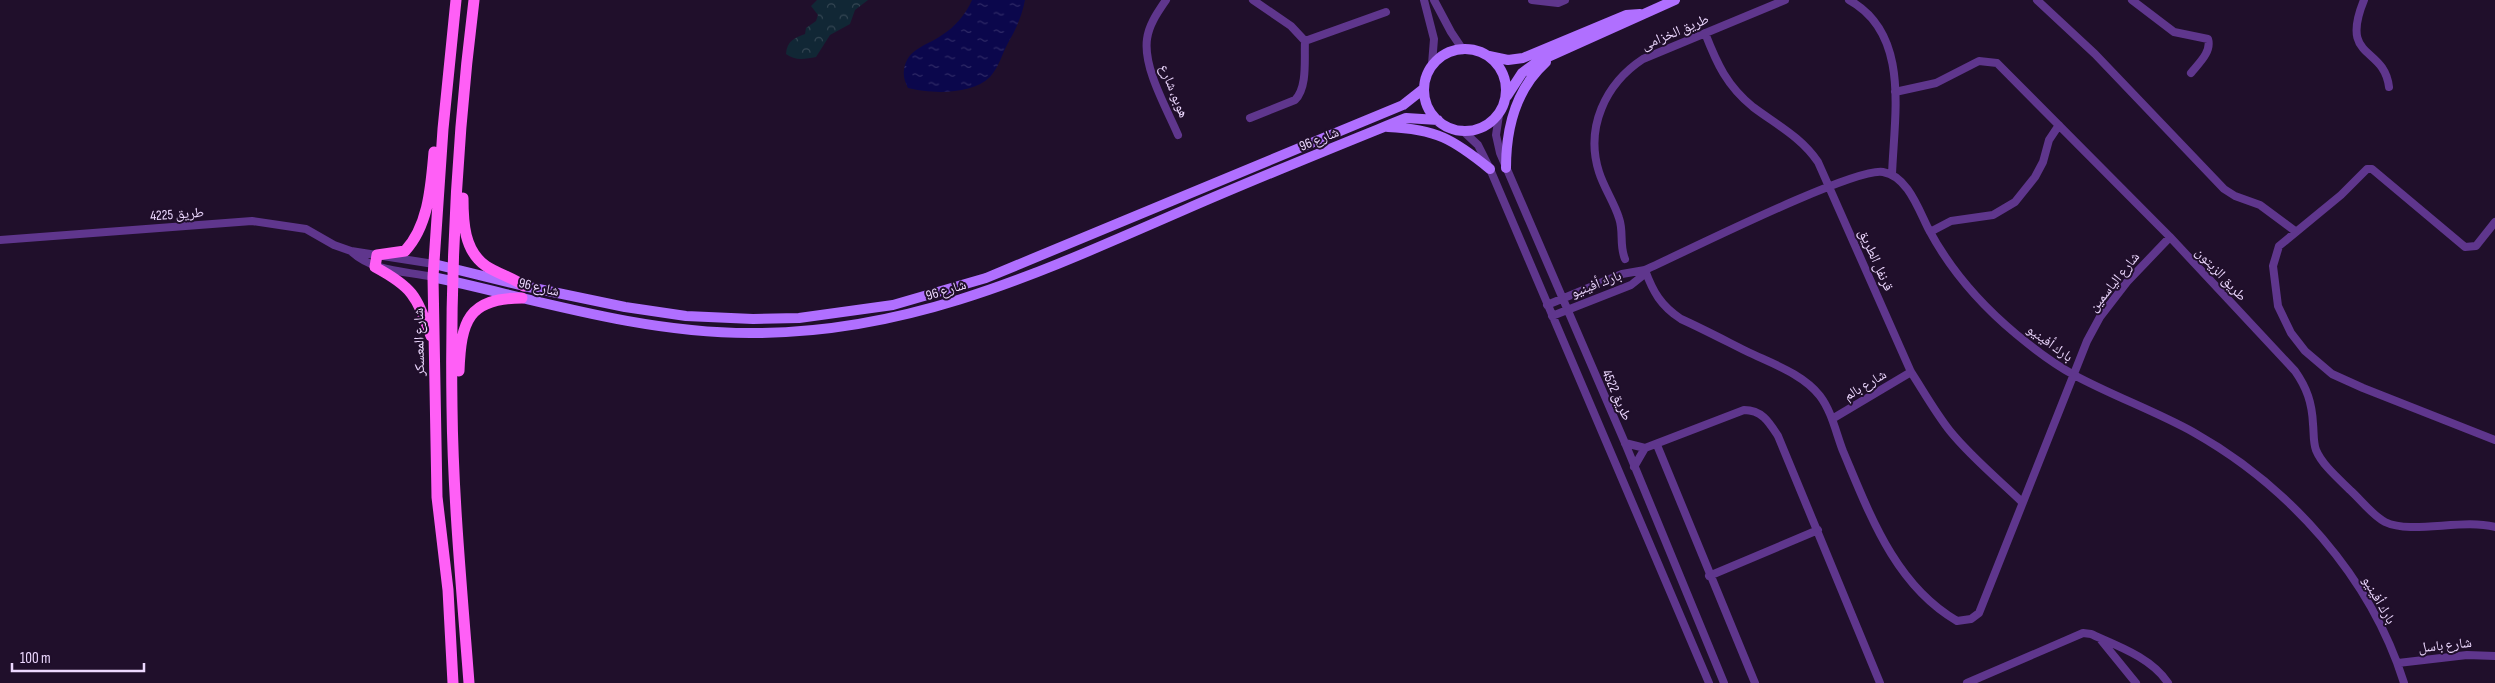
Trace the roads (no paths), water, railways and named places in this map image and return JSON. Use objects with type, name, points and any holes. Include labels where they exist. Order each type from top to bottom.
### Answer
[{"type":"main road","name":"شارع المعسكر","points":[[453,683],[448,590],[437,497],[433,277],[443,129],[456,0]]},
{"type":"main road","points":[[469,683],[457,519],[452,409],[452,268],[458,163],[474,0]]},
{"type":"main road","points":[[434,344],[414,294],[397,279],[375,267],[377,255],[406,251],[412,243],[425,214],[430,190],[434,146],[443,129]]},
{"type":"main road","points":[[458,163],[463,183],[463,222],[472,250],[486,266],[511,277],[524,286]]},
{"type":"main road","points":[[452,409],[459,383],[462,339],[469,318],[481,305],[494,300],[522,298]]},
{"type":"street","name":"هوبو، شارع","points":[[1166,0],[1149,29],[1147,52],[1149,65],[1178,135]]},
{"type":"street","points":[[1250,118],[1296,100],[1299,97],[1302,84],[1305,41],[1291,26],[1253,0]]},
{"type":"street","points":[[1424,0],[1434,39],[1432,64],[1426,75],[1422,90],[1430,112],[1449,127],[1462,130],[1476,129],[1489,124],[1499,115],[1507,96],[1522,73],[1555,54],[1630,22],[1641,14],[1675,0]]},
{"type":"street","points":[[1434,0],[1451,32],[1464,50]]},
{"type":"street","points":[[1532,0],[1558,3],[1565,0]]},
{"type":"street","name":"طريق الخزامى","points":[[1625,259],[1621,245],[1619,218],[1596,162],[1595,130],[1600,109],[1617,81],[1633,65],[1643,59],[1785,0]]},
{"type":"street","points":[[1849,0],[1871,18],[1884,35],[1893,63],[1895,92],[1892,175]]},
{"type":"street","points":[[2037,0],[2095,54],[2224,188],[2236,196],[2260,204],[2295,231]]},
{"type":"street","points":[[2132,0],[2174,32],[2208,39],[2207,52],[2191,73]]},
{"type":"street","points":[[2364,0],[2356,20],[2355,31],[2358,41],[2388,75],[2389,87]]},
{"type":"street","points":[[1305,41],[1386,12]]},
{"type":"street","points":[[1432,64],[1450,51],[1464,50],[1508,60],[1524,58],[1626,15],[1641,14]]},
{"type":"street","name":"قرنفل الطريق","points":[[1706,33],[1722,74],[1752,105],[1802,141],[1818,162],[1911,372],[1950,431],[1973,456],[2022,502]]},
{"type":"street","points":[[1506,168],[1509,129],[1521,96],[1528,82],[1555,54]]},
{"type":"street","points":[[1489,56],[1498,65],[1504,77],[1507,96]]},
{"type":"street","name":"طريق الزيتون","points":[[1895,92],[1936,83],[1972,64],[1988,60],[2006,69],[2170,237],[2295,371],[2306,387],[2312,406],[2316,451],[2345,485],[2371,510],[2384,521],[2395,524],[2457,523],[2495,527]]},
{"type":"street","name":"شارع 96","points":[[434,264],[524,286],[656,312],[743,319],[799,318],[893,305],[986,278],[1403,105],[1422,90]]},
{"type":"street","name":"طريق 4522","points":[[1499,115],[1496,135],[1506,168],[1625,443],[1724,683]]},
{"type":"street","name":"شارع 96","points":[[433,277],[522,298],[662,327],[748,334],[797,333],[899,317],[947,305],[1015,282],[1406,118],[1438,120]]},
{"type":"street","points":[[1930,232],[1951,221],[1993,216],[2015,202],[2035,177],[2052,132],[2059,125]]},
{"type":"street","points":[[1384,127],[1423,130],[1439,135],[1457,143],[1490,169]]},
{"type":"street","name":"طريق 4522","points":[[1462,130],[1478,145],[1490,169],[1709,683]]},
{"type":"street","points":[[2495,222],[2476,246],[2465,247],[2372,169],[2368,169],[2341,195],[2295,231],[2280,246],[2273,266],[2278,306],[2291,333],[2305,351],[2332,374],[2355,385],[2495,440]]},
{"type":"street","name":"بارك أفينيو","points":[[1547,305],[1622,274],[1645,270],[1830,186],[1881,171],[1892,175],[1909,192],[1930,232],[1980,303],[2038,351],[2073,374],[2194,433],[2245,466],[2276,491],[2325,543],[2359,587],[2378,619],[2398,663],[2404,683]]},
{"type":"street","name":"طريق 4225","points":[[0,240],[252,221],[306,229],[334,245],[351,251],[434,264]]},
{"type":"street","name":"شارع الياسمين","points":[[1832,419],[1843,450],[1876,527],[1895,562],[1913,587],[1928,602],[1957,621],[1971,618],[1978,613],[2073,374],[2100,316],[2127,282],[2170,237]]},
{"type":"street","name":"طريق 4225","points":[[351,251],[361,260],[375,267],[433,277]]},
{"type":"street","points":[[1645,270],[1655,294],[1668,311],[1801,379],[1819,395],[1832,419]]},
{"type":"street","name":"بارك أفينيو","points":[[1552,316],[1627,286],[1638,280],[1645,270]]},
{"type":"street","points":[[1622,274],[1627,286]]},
{"type":"street","name":"شارع بالم","points":[[1832,419],[1911,372]]},
{"type":"street","points":[[1625,443],[1646,448],[1657,445],[1733,413],[1753,410],[1767,420],[1778,436],[1880,683]]},
{"type":"street","points":[[1657,445],[1709,576],[1755,683]]},
{"type":"street","points":[[1634,467],[1646,448]]},
{"type":"street","points":[[1709,576],[1818,530]]},
{"type":"street","points":[[1967,683],[2083,633],[2099,638],[2148,662],[2158,669],[2168,683]]},
{"type":"street","points":[[2099,638],[2136,683]]},
{"type":"street","name":"شارع باسل","points":[[2398,663],[2467,655],[2495,656]]},
{"type":"water","points":[[972,0],[1025,0],[1016,27],[993,73],[982,83],[951,92],[908,88],[904,79],[904,73],[909,57],[913,52],[936,39],[956,24]]}]
